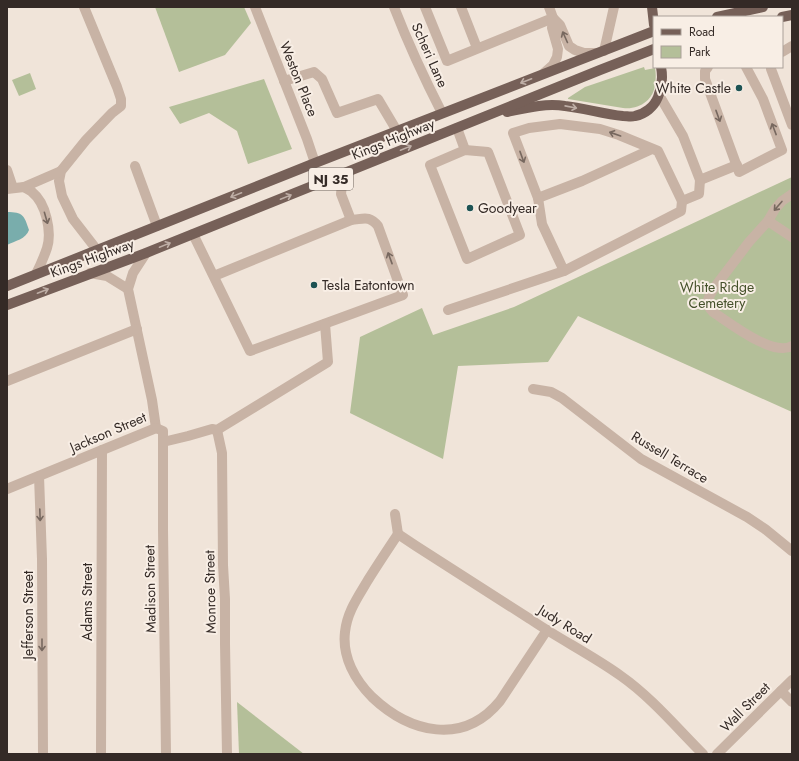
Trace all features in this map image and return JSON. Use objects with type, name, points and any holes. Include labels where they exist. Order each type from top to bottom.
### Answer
[{"type":"main road","points":[[722,16],[763,7]]},
{"type":"main road","name":"Kings Highway","points":[[7,286],[442,113],[653,32]]},
{"type":"main road","name":"Kings Highway","points":[[7,305],[146,253],[653,49]]},
{"type":"main road","points":[[478,119],[540,105],[564,105],[614,115],[633,116],[643,114],[656,101],[659,95],[662,84],[661,68]]},
{"type":"street","points":[[84,7],[117,87],[121,99],[121,106],[112,113],[86,140],[61,171],[59,181],[62,196],[73,219],[97,250]]},
{"type":"street","name":"Weston Place","points":[[255,7],[315,163]]},
{"type":"street","name":"Scheri Lane","points":[[394,7],[424,79],[442,113]]},
{"type":"street","points":[[425,7],[447,61],[553,18]]},
{"type":"street","points":[[461,7],[477,48]]},
{"type":"street","points":[[549,7],[553,18],[560,25],[569,46],[584,53],[601,52],[614,7]]},
{"type":"street","points":[[544,74],[553,65],[558,53],[552,28],[553,18]]},
{"type":"street","points":[[783,51],[792,46]]},
{"type":"street","points":[[707,68],[704,71],[704,79],[739,172],[782,150],[763,99],[747,68]]},
{"type":"street","points":[[771,68],[792,125]]},
{"type":"street","points":[[284,81],[314,72],[322,79],[337,113],[378,99],[397,131]]},
{"type":"street","points":[[659,95],[683,136],[700,180],[698,194],[682,201]]},
{"type":"street","points":[[448,310],[564,271],[681,211],[682,201],[658,151],[600,129],[560,124],[529,128],[513,133],[538,198],[542,224],[564,271]]},
{"type":"street","points":[[457,128],[465,150]]},
{"type":"street","points":[[538,198],[652,149]]},
{"type":"street","points":[[465,150],[488,152],[520,235],[467,259],[430,165],[465,150]]},
{"type":"street","points":[[700,180],[736,165]]},
{"type":"street","points":[[135,166],[157,226]]},
{"type":"street","points":[[7,170],[10,188],[24,187],[61,171]]},
{"type":"street","points":[[343,174],[340,194],[351,220]]},
{"type":"street","points":[[24,187],[33,193],[42,205],[48,220],[49,238],[36,274]]},
{"type":"street","points":[[792,194],[782,201],[768,221],[749,242],[718,282],[709,296],[707,303],[709,309],[757,341],[773,348],[784,349],[792,346]]},
{"type":"street","points":[[193,234],[250,351],[403,295],[378,226],[373,220],[366,218],[351,220],[214,276]]},
{"type":"street","points":[[768,221],[792,237]]},
{"type":"street","points":[[90,273],[107,276],[128,289],[133,273],[146,253]]},
{"type":"street","name":"Jackson Street","points":[[7,489],[156,428],[152,400],[128,289]]},
{"type":"street","points":[[163,442],[212,428],[217,430],[328,362],[325,324]]},
{"type":"street","points":[[7,381],[137,329]]},
{"type":"street","name":"Russell Terrace","points":[[533,389],[551,392],[562,398],[641,459],[747,518],[765,529],[792,551]]},
{"type":"street","name":"Madison Street","points":[[156,428],[163,431],[166,754]]},
{"type":"street","name":"Monroe Street","points":[[217,430],[222,453],[227,754]]},
{"type":"street","name":"Adams Street","points":[[101,754],[102,450]]},
{"type":"street","name":"Jefferson Street","points":[[39,476],[42,559],[43,754]]},
{"type":"street","points":[[395,514],[398,534],[382,557],[353,605],[348,616],[345,632],[346,655],[351,668],[367,691],[379,703],[397,716],[425,728],[449,730],[462,727],[478,720],[492,710],[500,701],[546,630]]},
{"type":"street","name":"Judy Road","points":[[398,534],[546,630],[602,663],[640,690],[703,754]]},
{"type":"street","name":"Wall Street","points":[[718,754],[792,680]]},
{"type":"street","points":[[781,691],[792,702]]},
{"type":"green space","points":[[155,7],[244,7],[251,23],[225,55],[179,72]]},
{"type":"green space","points":[[644,67],[645,70],[655,68],[656,80],[652,95],[640,106],[623,108],[568,99],[585,87]]},
{"type":"green space","points":[[30,73],[36,89],[19,96],[12,80]]},
{"type":"green space","points":[[264,79],[292,149],[248,164],[237,131],[209,113],[180,124],[169,107]]},
{"type":"green space","name":"White Ridge Cemetery","points":[[792,177],[792,412],[578,316],[548,362],[458,366],[443,459],[350,413],[360,337],[422,308],[433,335],[514,307]]},
{"type":"green space","points":[[237,702],[304,754],[239,754]]},
{"type":"water","points":[[7,212],[22,215],[29,230],[23,238],[7,245]]},
{"type":"place","name":"White Castle","points":[[739,88]]},
{"type":"place","name":"Goodyear","points":[[470,208]]},
{"type":"place","name":"Tesla Eatontown","points":[[314,285]]}]
